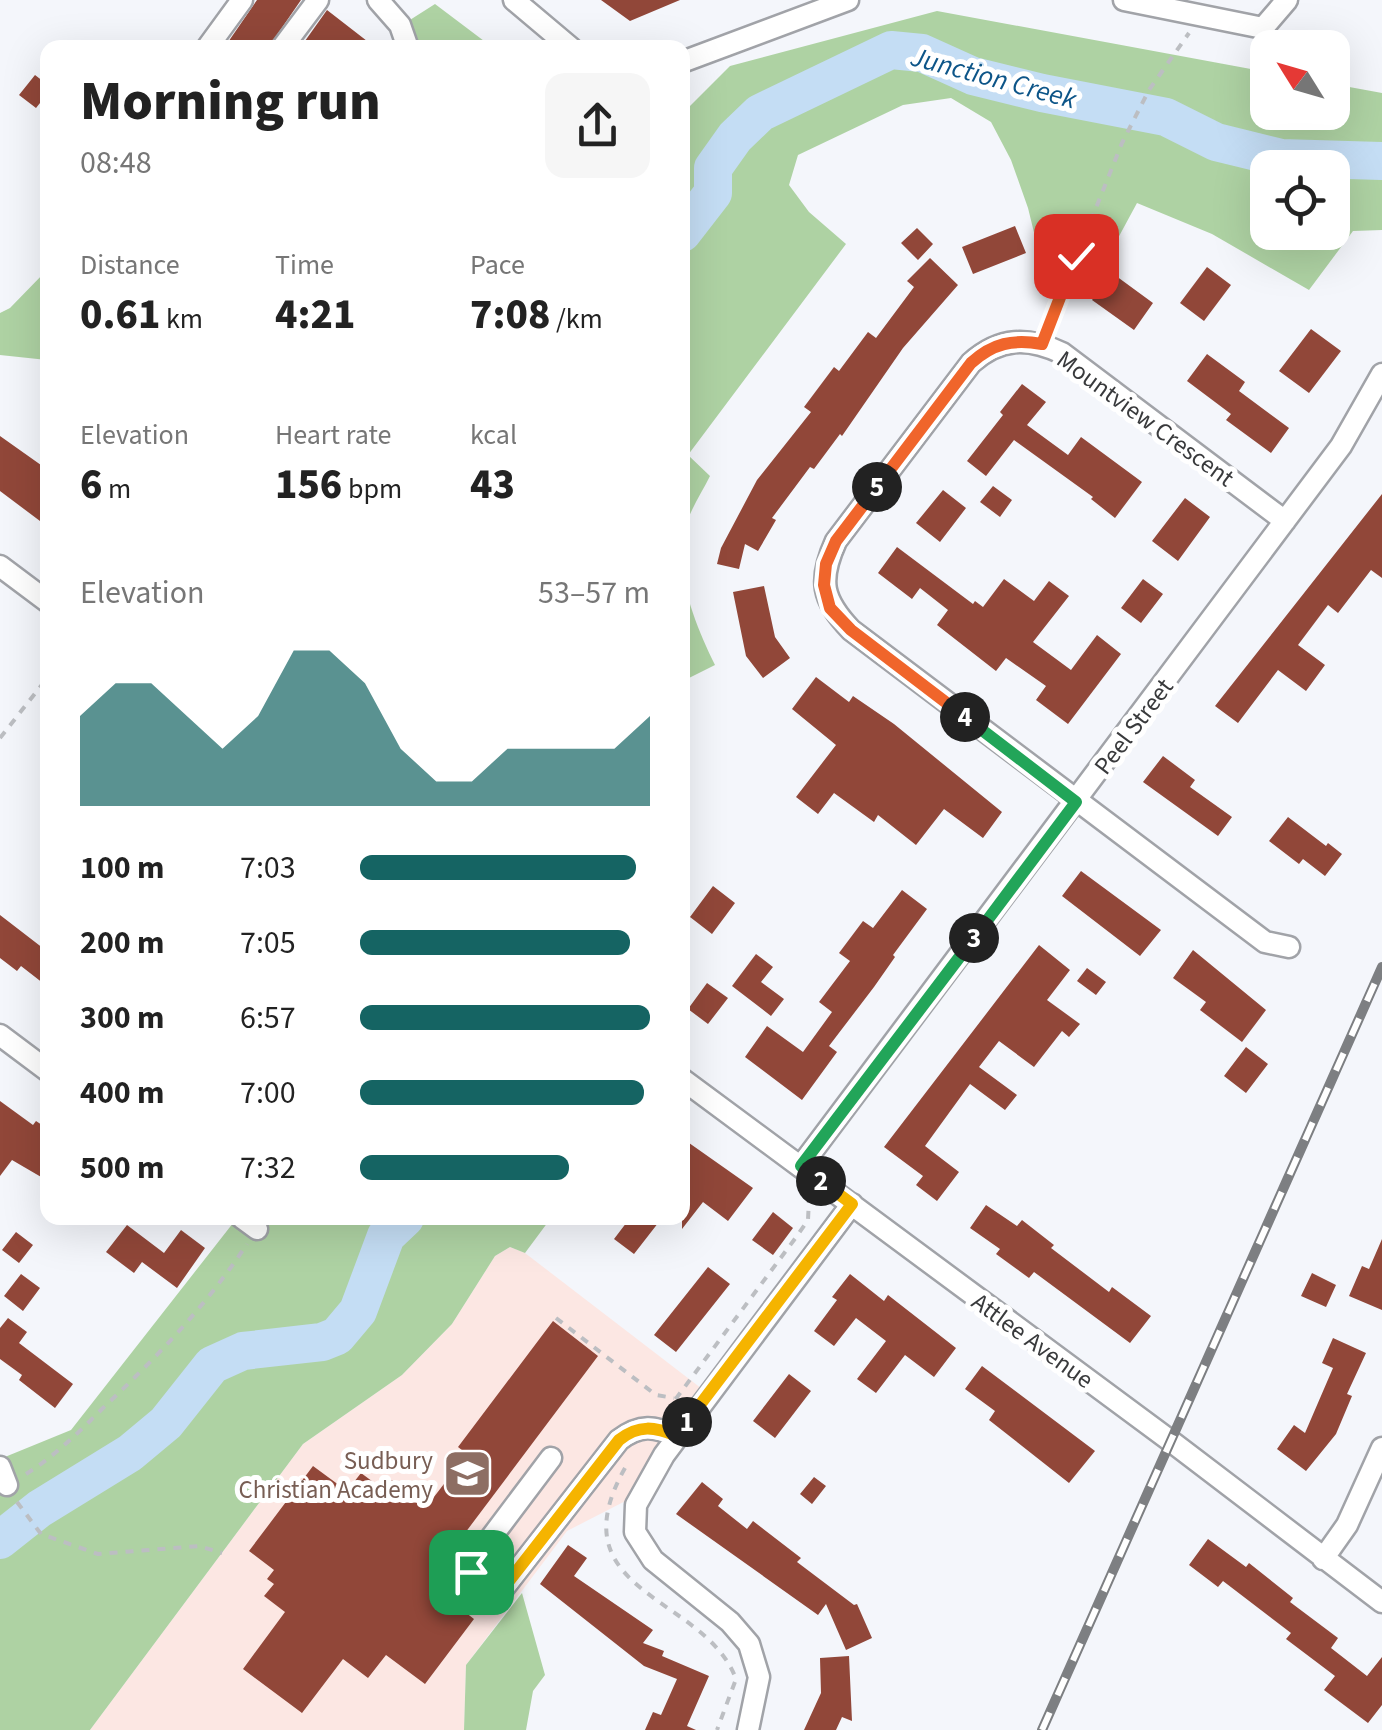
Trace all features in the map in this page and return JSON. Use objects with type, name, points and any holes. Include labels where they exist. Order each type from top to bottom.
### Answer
[{"type":"street","points":[[213,40],[242,0]]},
{"type":"street","points":[[288,40],[318,0]]},
{"type":"street","points":[[378,0],[400,25],[405,40]]},
{"type":"street","points":[[514,0],[562,40]]},
{"type":"street","points":[[690,59],[848,0]]},
{"type":"street","points":[[1124,0],[1263,28],[1287,0]]},
{"type":"street","name":"Mountview Crescent","points":[[1285,521],[1062,353],[1042,344],[1006,342],[987,348],[971,363],[836,541],[826,564],[824,585],[830,608],[851,630],[1265,942],[1289,947]]},
{"type":"street","name":"Peel Street","points":[[801,1166],[1342,446],[1382,374]]},
{"type":"street","points":[[0,566],[40,596]]},
{"type":"street","points":[[0,1035],[40,1065]]},
{"type":"street","name":"Attlee Avenue","points":[[690,1085],[1382,1602]]},
{"type":"street","points":[[748,1730],[759,1677],[748,1644],[730,1622],[653,1560],[635,1532],[636,1505],[677,1436],[852,1204]]},
{"type":"street","points":[[551,1458],[475,1558],[471,1572],[479,1584],[492,1592],[502,1590],[619,1440],[630,1431],[656,1427],[677,1436]]},
{"type":"street","points":[[1323,1559],[1346,1525],[1382,1448]]},
{"type":"path","points":[[1042,344],[1122,143],[1149,90],[1188,35]]},
{"type":"path","points":[[0,738],[40,687]]},
{"type":"path","points":[[656,1427],[808,1220],[807,1202],[822,1181]]},
{"type":"path","points":[[4,1476],[63,1447],[156,1360],[226,1277],[248,1225]]},
{"type":"path","points":[[556,1318],[656,1395],[672,1399],[682,1392]]},
{"type":"path","points":[[626,1466],[608,1503],[609,1543],[616,1563],[653,1600],[703,1636],[731,1667],[736,1679],[717,1730]]},
{"type":"path","points":[[20,1508],[41,1534],[98,1554],[199,1546],[222,1554]]},
{"type":"shaded area","name":"Sudbury Christian Academy","points":[[510,1247],[525,1253],[710,1395],[643,1492],[567,1531],[466,1665],[464,1730],[90,1730],[303,1444],[402,1375],[452,1324],[495,1256]]},
{"type":"green space","points":[[435,4],[483,40],[407,40],[402,25]]},
{"type":"green space","points":[[937,11],[1250,69],[1250,130],[1350,130],[1350,87],[1382,93],[1382,230],[1353,231],[1350,235],[1350,150],[1250,150],[1250,250],[1339,250],[1309,290],[1212,234],[1137,203],[1097,277],[1044,273],[1028,208],[1011,160],[991,122],[951,98],[903,105],[798,155],[789,185],[809,212],[846,244],[690,452],[690,106],[730,66]]},
{"type":"green space","points":[[40,277],[40,359],[0,355],[0,313]]},
{"type":"green space","points":[[690,457],[710,476],[690,513]]},
{"type":"green space","points":[[690,604],[700,631],[715,665],[690,678]]},
{"type":"green space","points":[[232,1225],[255,1229],[261,1225],[546,1225],[525,1253],[510,1247],[495,1256],[452,1324],[402,1375],[303,1444],[90,1730],[0,1730],[0,1459],[71,1430]]},
{"type":"green space","points":[[522,1593],[545,1675],[533,1691],[526,1730],[464,1730],[466,1665]]},
{"type":"building","points":[[257,0],[301,0],[274,40],[230,40]]},
{"type":"building","points":[[601,0],[680,0],[630,21]]},
{"type":"building","points":[[327,10],[366,40],[306,40]]},
{"type":"building","points":[[35,75],[40,79],[40,103],[36,108],[19,95]]},
{"type":"building","points":[[1015,226],[1026,253],[973,274],[962,247]]},
{"type":"building","points":[[917,228],[933,244],[918,260],[901,243]]},
{"type":"building","points":[[930,258],[958,285],[903,348],[842,436],[814,469],[810,467],[772,518],[776,520],[758,551],[745,544],[739,569],[717,564],[721,548],[757,480],[811,412],[804,407],[834,367],[839,371],[868,332],[876,338],[914,287],[907,281]]},
{"type":"building","points":[[1207,267],[1231,285],[1204,321],[1180,303]]},
{"type":"building","points":[[1112,273],[1153,303],[1134,330],[1092,300]]},
{"type":"building","points":[[1311,329],[1341,351],[1309,393],[1279,371]]},
{"type":"building","points":[[1207,354],[1245,382],[1239,391],[1289,428],[1271,453],[1226,420],[1231,414],[1187,381]]},
{"type":"building","points":[[1022,384],[1046,402],[1027,425],[1068,455],[1081,437],[1142,482],[1115,518],[1093,497],[1014,440],[986,476],[967,461]]},
{"type":"building","points":[[0,436],[40,464],[40,521],[0,491]]},
{"type":"building","points":[[993,486],[1012,500],[1000,517],[980,502]]},
{"type":"building","points":[[943,490],[966,508],[940,542],[916,523]]},
{"type":"building","points":[[1382,494],[1382,578],[1371,570],[1338,613],[1328,605],[1298,645],[1325,665],[1306,691],[1278,670],[1238,723],[1215,706]]},
{"type":"building","points":[[1185,498],[1210,517],[1178,561],[1152,541]]},
{"type":"building","points":[[897,547],[973,604],[975,601],[983,607],[1004,579],[1034,601],[1049,581],[1069,596],[1033,642],[1071,670],[1097,635],[1121,654],[1068,724],[1036,700],[1046,686],[1006,658],[996,671],[937,625],[948,610],[920,588],[912,599],[878,573]]},
{"type":"building","points":[[1143,579],[1163,594],[1141,623],[1121,608]]},
{"type":"building","points":[[764,586],[775,637],[790,658],[763,678],[746,656],[733,592]]},
{"type":"building","points":[[816,677],[849,702],[853,696],[894,724],[1002,812],[983,838],[944,809],[916,845],[878,815],[874,822],[834,793],[818,814],[796,797],[836,745],[792,709]]},
{"type":"building","points":[[1163,756],[1195,780],[1190,787],[1232,817],[1218,836],[1143,782]]},
{"type":"building","points":[[1288,817],[1342,854],[1325,876],[1303,859],[1299,864],[1269,841]]},
{"type":"building","points":[[1081,871],[1161,930],[1140,956],[1062,896]]},
{"type":"building","points":[[713,886],[735,903],[712,934],[690,917]]},
{"type":"building","points":[[902,890],[927,909],[829,1046],[837,1052],[802,1100],[745,1057],[767,1026],[803,1052],[832,1012],[819,1002],[850,961],[839,953],[863,921],[873,928]]},
{"type":"building","points":[[0,915],[40,946],[40,981],[21,966],[17,971],[0,958]]},
{"type":"building","points":[[1039,945],[1070,970],[1047,1000],[1080,1024],[1069,1037],[1062,1031],[1034,1067],[999,1041],[979,1067],[1017,1095],[1005,1110],[970,1084],[925,1146],[959,1172],[937,1201],[916,1185],[923,1176],[884,1147]]},
{"type":"building","points":[[1193,950],[1266,1010],[1242,1042],[1200,1010],[1206,1002],[1173,978]]},
{"type":"building","points":[[756,954],[773,967],[761,982],[784,999],[771,1016],[732,986]]},
{"type":"building","points":[[1087,968],[1106,982],[1096,995],[1077,981]]},
{"type":"building","points":[[707,983],[728,998],[708,1024],[690,1010]]},
{"type":"building","points":[[1246,1047],[1268,1064],[1246,1093],[1224,1076]]},
{"type":"building","points":[[0,1101],[33,1125],[36,1121],[40,1124],[40,1176],[12,1160],[0,1176]]},
{"type":"building","points":[[690,1144],[753,1188],[728,1221],[703,1202],[690,1219]]},
{"type":"building","points":[[986,1205],[1017,1226],[1022,1220],[1054,1245],[1051,1248],[1109,1292],[1112,1287],[1151,1316],[1130,1343],[1034,1272],[1029,1278],[996,1254],[1000,1249],[970,1228]]},
{"type":"building","points":[[773,1212],[793,1228],[773,1255],[752,1240]]},
{"type":"building","points":[[127,1225],[164,1253],[181,1230],[205,1248],[177,1288],[142,1262],[134,1273],[106,1252]]},
{"type":"building","points":[[625,1225],[657,1225],[634,1254],[614,1239]]},
{"type":"building","points":[[16,1232],[33,1245],[19,1263],[2,1250]]},
{"type":"building","points":[[1382,1239],[1382,1310],[1349,1296],[1362,1266],[1369,1269]]},
{"type":"building","points":[[708,1267],[730,1284],[676,1352],[654,1335]]},
{"type":"building","points":[[1312,1273],[1336,1285],[1326,1307],[1301,1296]]},
{"type":"building","points":[[21,1274],[40,1288],[23,1311],[4,1296]]},
{"type":"building","points":[[850,1274],[884,1301],[888,1295],[956,1348],[934,1377],[905,1355],[876,1393],[857,1379],[886,1341],[856,1318],[834,1346],[814,1331]]},
{"type":"building","points":[[8,1318],[27,1332],[19,1343],[73,1384],[55,1408],[19,1380],[22,1375],[0,1359],[0,1328]]},
{"type":"building","points":[[553,1321],[598,1356],[444,1561],[455,1569],[438,1591],[474,1619],[425,1684],[386,1655],[368,1678],[343,1659],[302,1713],[243,1669],[285,1612],[264,1596],[274,1584],[267,1579],[274,1570],[249,1551],[313,1466],[347,1491],[361,1473],[384,1490],[392,1480],[427,1506],[467,1454],[458,1447]]},
{"type":"building","points":[[1333,1338],[1366,1353],[1347,1394],[1352,1396],[1336,1434],[1306,1471],[1277,1449],[1294,1425],[1305,1433],[1333,1368],[1322,1363]]},
{"type":"building","points":[[982,1366],[1095,1451],[1069,1483],[989,1420],[995,1411],[965,1389]]},
{"type":"building","points":[[789,1374],[811,1391],[775,1438],[753,1421]]},
{"type":"building","points":[[814,1477],[826,1486],[812,1504],[800,1494]]},
{"type":"building","points":[[702,1482],[723,1499],[718,1506],[747,1529],[753,1521],[801,1558],[797,1562],[857,1604],[872,1638],[846,1650],[826,1604],[818,1615],[676,1514]]},
{"type":"building","points":[[1208,1539],[1246,1567],[1249,1563],[1293,1598],[1290,1602],[1338,1638],[1331,1648],[1367,1676],[1382,1657],[1382,1705],[1368,1723],[1324,1690],[1335,1676],[1286,1639],[1291,1633],[1223,1581],[1218,1587],[1189,1565]]},
{"type":"building","points":[[568,1545],[587,1558],[574,1576],[653,1630],[643,1643],[664,1651],[662,1656],[709,1676],[687,1726],[696,1730],[645,1730],[653,1712],[661,1715],[677,1679],[644,1666],[540,1584]]},
{"type":"building","points":[[849,1656],[852,1721],[842,1717],[836,1730],[804,1730],[821,1693],[820,1658]]},
{"type":"waterway","name":"Junction Creek","points":[[690,223],[713,193],[713,168],[735,137],[760,113],[891,50],[922,53],[973,76],[1042,93],[1166,117],[1216,142],[1281,158],[1382,161]]},
{"type":"waterway","name":"Junction Creek","points":[[0,1540],[39,1509],[130,1453],[166,1423],[212,1365],[243,1351],[322,1342],[337,1336],[358,1311],[386,1236],[398,1225]]},
{"type":"railway","points":[[1042,1730],[1382,967]]},
{"type":"place","name":"Sudbury Christian Academy","points":[[468,1474]]},
{"type":"route","points":[[471,1572],[479,1584],[492,1592],[502,1590],[619,1440],[641,1428],[656,1427],[677,1436],[852,1204],[801,1166],[1076,802],[851,630],[830,608],[824,585],[826,564],[836,541],[971,363],[987,348],[1006,342],[1042,344],[1076,256]]}]
